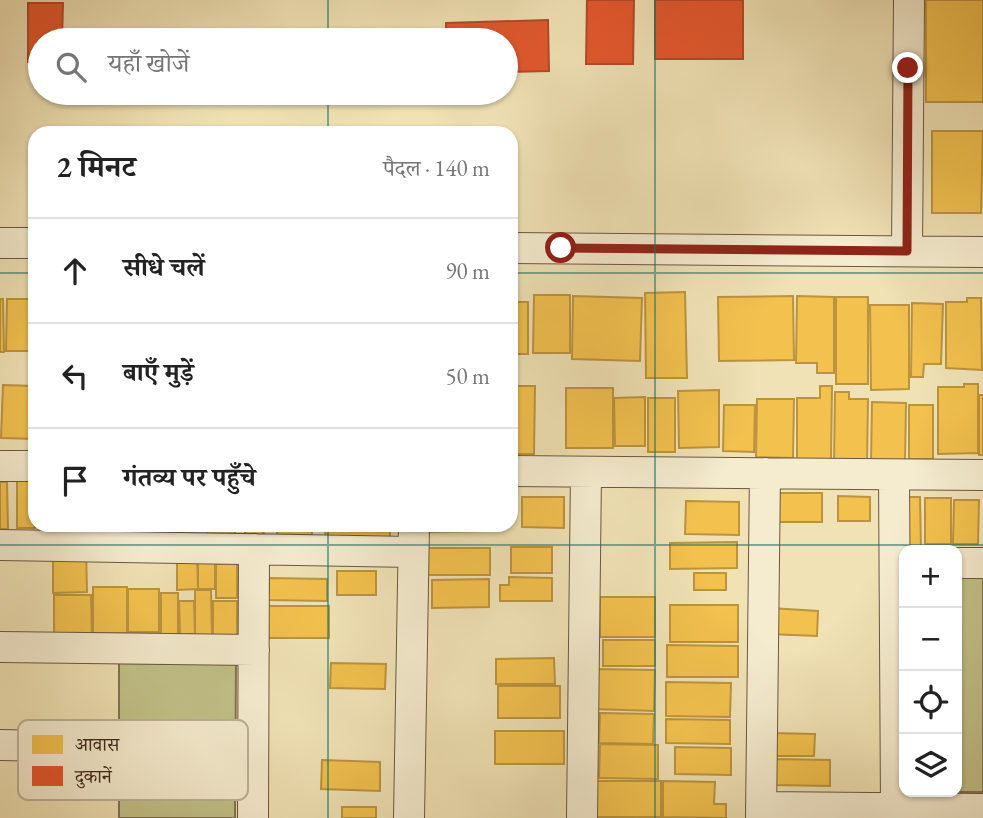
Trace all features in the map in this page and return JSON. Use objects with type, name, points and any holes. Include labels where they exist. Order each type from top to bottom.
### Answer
[{"type":"street","points":[[907,251],[909,0]]},
{"type":"street","points":[[0,243],[28,243]]},
{"type":"street","points":[[518,248],[983,252]]},
{"type":"street","points":[[0,466],[28,466]]},
{"type":"street","points":[[518,471],[983,475]]},
{"type":"street","points":[[582,818],[586,471]]},
{"type":"street","points":[[765,473],[761,812],[895,808],[983,809]]},
{"type":"street","points":[[894,475],[899,563],[895,808]]},
{"type":"street","points":[[0,545],[254,549],[414,538],[408,818]]},
{"type":"street","points":[[253,818],[254,549]]},
{"type":"street","points":[[962,563],[983,563]]},
{"type":"street","points":[[0,647],[254,650]]},
{"type":"street","points":[[0,745],[18,745]]},
{"type":"green space","points":[[962,575],[983,575],[983,792],[962,792]]},
{"type":"green space","points":[[119,663],[236,664],[236,720],[119,720]]},
{"type":"green space","points":[[119,800],[235,800],[235,818],[119,818]]},
{"type":"building: आवास","points":[[926,0],[983,0],[983,102],[926,102]]},
{"type":"building: आवास","points":[[932,131],[983,131],[981,213],[932,213]]},
{"type":"building: आवास","points":[[685,292],[687,378],[646,378],[645,293]]},
{"type":"building: आवास","points":[[534,295],[570,295],[570,353],[533,353]]},
{"type":"building: आवास","points":[[573,296],[642,298],[640,361],[572,359]]},
{"type":"building: आवास","points":[[793,296],[794,360],[719,361],[718,297]]},
{"type":"building: आवास","points":[[797,296],[834,297],[834,373],[817,373],[817,363],[796,363]]},
{"type":"building: आवास","points":[[836,297],[868,297],[868,384],[836,384]]},
{"type":"building: आवास","points":[[967,298],[981,298],[982,370],[946,368],[946,302],[967,302]]},
{"type":"building: आवास","points":[[0,299],[3,299],[4,352],[0,352]]},
{"type":"building: आवास","points":[[7,299],[28,299],[28,351],[6,351]]},
{"type":"building: आवास","points":[[518,302],[528,302],[528,354],[518,354]]},
{"type":"building: आवास","points":[[912,303],[943,304],[941,364],[924,364],[923,377],[911,377]]},
{"type":"building: आवास","points":[[870,305],[909,305],[909,389],[871,390]]},
{"type":"building: आवास","points":[[964,384],[978,384],[978,453],[938,454],[938,387],[964,387]]},
{"type":"building: आवास","points":[[3,385],[28,386],[28,439],[1,438]]},
{"type":"building: आवास","points":[[518,386],[535,386],[534,454],[518,454]]},
{"type":"building: आवास","points":[[820,386],[832,386],[831,461],[797,460],[797,398],[820,398]]},
{"type":"building: आवास","points":[[566,388],[613,388],[613,448],[566,448]]},
{"type":"building: आवास","points":[[719,390],[719,447],[679,448],[678,391]]},
{"type":"building: आवास","points":[[835,392],[849,392],[849,399],[868,399],[867,464],[834,464]]},
{"type":"building: आवास","points":[[979,395],[983,395],[983,455],[979,455]]},
{"type":"building: आवास","points":[[645,397],[645,446],[615,446],[614,398]]},
{"type":"building: आवास","points":[[648,398],[675,398],[675,452],[648,452]]},
{"type":"building: आवास","points":[[757,399],[794,399],[793,458],[756,457]]},
{"type":"building: आवास","points":[[872,402],[906,403],[905,462],[871,462]]},
{"type":"building: आवास","points":[[724,405],[755,405],[754,452],[723,451]]},
{"type":"building: आवास","points":[[909,405],[933,405],[933,459],[909,459]]},
{"type":"building: आवास","points":[[17,478],[28,478],[28,528],[17,528]]},
{"type":"building: आवास","points":[[0,482],[7,482],[8,529],[0,529]]},
{"type":"building: आवास","points":[[773,493],[822,493],[822,522],[773,522]]},
{"type":"building: आवास","points":[[838,496],[870,497],[870,521],[838,521]]},
{"type":"building: आवास","points":[[522,497],[564,497],[564,528],[522,527]]},
{"type":"building: आवास","points":[[905,497],[920,497],[921,545],[906,545]]},
{"type":"building: आवास","points":[[925,498],[951,498],[951,544],[925,544]]},
{"type":"building: आवास","points":[[954,500],[979,500],[978,544],[953,544]]},
{"type":"building: आवास","points":[[686,501],[739,502],[739,535],[685,534]]},
{"type":"building: आवास","points":[[74,532],[93,532],[93,535],[74,535]]},
{"type":"building: आवास","points":[[207,532],[235,532],[235,534]]},
{"type":"building: आवास","points":[[245,532],[264,532],[264,538],[245,538]]},
{"type":"building: आवास","points":[[277,532],[312,532],[312,535],[277,535]]},
{"type":"building: आवास","points":[[325,532],[390,532],[390,540],[325,538]]},
{"type":"building: आवास","points":[[737,542],[737,568],[670,569],[670,543]]},
{"type":"building: आवास","points":[[511,547],[552,547],[552,573],[511,573]]},
{"type":"building: आवास","points":[[416,548],[490,548],[490,575],[416,575]]},
{"type":"building: आवास","points":[[86,550],[87,592],[53,593],[53,551]]},
{"type":"building: आवास","points":[[177,555],[197,555],[198,589],[177,590]]},
{"type":"building: आवास","points":[[198,563],[215,563],[215,589],[198,589]]},
{"type":"building: आवास","points":[[237,563],[237,598],[216,598],[216,564]]},
{"type":"building: आवास","points":[[337,571],[376,571],[376,595],[337,595]]},
{"type":"building: आवास","points":[[694,573],[726,573],[726,590],[694,590]]},
{"type":"building: आवास","points":[[509,577],[552,578],[552,601],[500,601],[500,585],[509,585]]},
{"type":"building: आवास","points":[[269,578],[327,579],[327,601],[268,600]]},
{"type":"building: आवास","points":[[489,579],[489,607],[432,608],[432,580]]},
{"type":"building: आवास","points":[[93,587],[127,587],[127,633],[93,633]]},
{"type":"building: आवास","points":[[128,589],[159,589],[159,632],[128,632]]},
{"type":"building: आवास","points":[[195,590],[211,590],[212,636],[195,637]]},
{"type":"building: आवास","points":[[161,593],[178,593],[178,639],[161,639]]},
{"type":"building: आवास","points":[[54,595],[91,595],[92,638],[54,638]]},
{"type":"building: आवास","points":[[600,597],[655,597],[655,637],[600,637]]},
{"type":"building: आवास","points":[[179,601],[194,601],[195,634],[180,635]]},
{"type":"building: आवास","points":[[213,601],[237,601],[237,641],[213,641]]},
{"type":"building: आवास","points":[[670,605],[738,605],[738,642],[670,642]]},
{"type":"building: आवास","points":[[267,606],[329,606],[329,638],[267,638]]},
{"type":"building: आवास","points":[[770,608],[818,611],[817,636],[769,634]]},
{"type":"building: आवास","points":[[603,640],[655,640],[655,666],[603,666]]},
{"type":"building: आवास","points":[[667,645],[738,646],[738,677],[667,677]]},
{"type":"building: आवास","points":[[554,658],[555,684],[496,684],[496,659]]},
{"type":"building: आवास","points":[[331,663],[386,664],[385,689],[330,688]]},
{"type":"building: आवास","points":[[594,669],[655,670],[654,711],[593,709]]},
{"type":"building: आवास","points":[[666,682],[731,683],[730,717],[666,716]]},
{"type":"building: आवास","points":[[498,686],[560,686],[560,718],[498,718]]},
{"type":"building: आवास","points":[[600,713],[654,714],[653,744],[599,743]]},
{"type":"building: आवास","points":[[666,719],[730,720],[730,744],[666,743]]},
{"type":"building: आवास","points":[[495,731],[564,731],[564,764],[495,764]]},
{"type":"building: आवास","points":[[769,733],[815,734],[814,756],[768,756]]},
{"type":"building: आवास","points":[[600,744],[658,745],[658,779],[599,778]]},
{"type":"building: आवास","points":[[675,747],[731,748],[731,775],[675,774]]},
{"type":"building: आवास","points":[[775,759],[830,760],[830,786],[774,785]]},
{"type":"building: आवास","points":[[322,760],[380,762],[380,791],[321,789]]},
{"type":"building: आवास","points":[[592,781],[661,781],[661,817],[592,817]]},
{"type":"building: आवास","points":[[663,781],[715,782],[714,804],[726,804],[726,818],[663,817]]},
{"type":"building: आवास","points":[[342,807],[376,807],[376,818],[342,818]]},
{"type":"building: दुकानें","points":[[587,0],[634,0],[633,64],[586,64]]},
{"type":"building: दुकानें","points":[[655,0],[743,0],[743,59],[655,59]]},
{"type":"building: दुकानें","points":[[28,3],[63,3],[62,28],[28,28]]},
{"type":"building: दुकानें","points":[[548,20],[549,71],[518,72],[518,28],[446,28],[446,23]]},
{"type":"route","points":[[561,248],[907,251],[908,68]]}]
